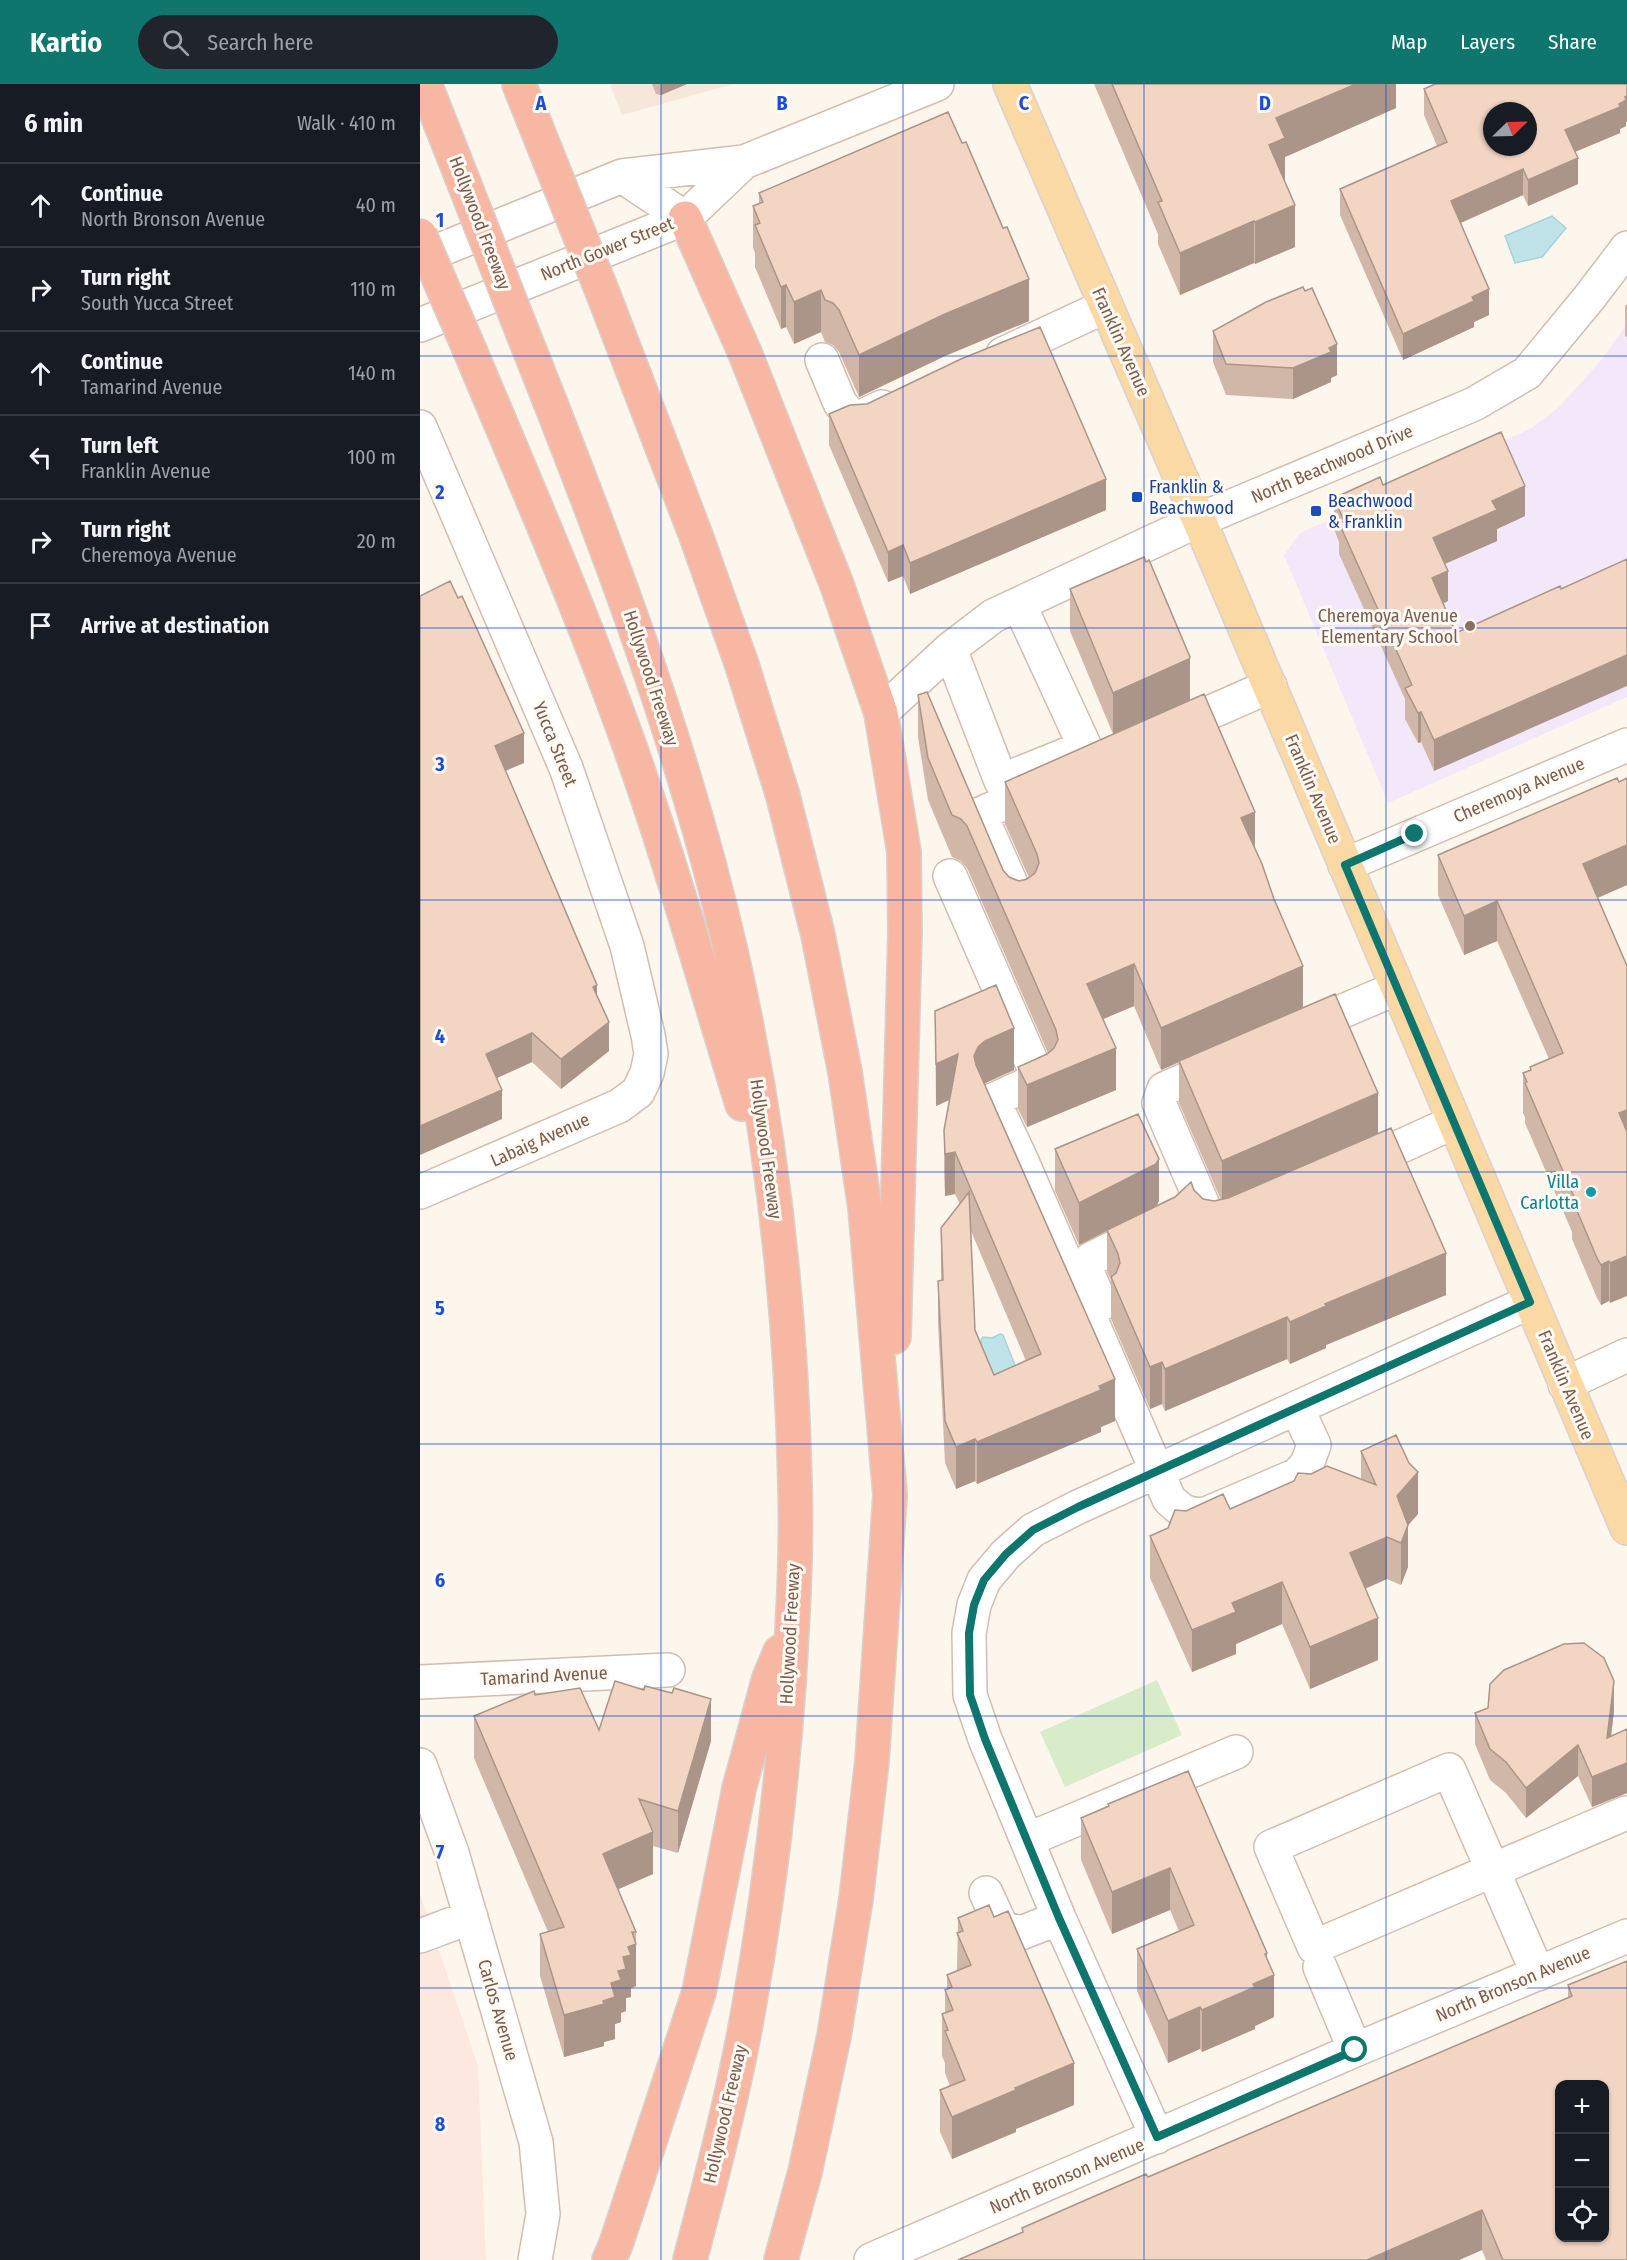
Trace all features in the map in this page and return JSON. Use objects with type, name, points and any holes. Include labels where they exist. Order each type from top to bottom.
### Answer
[{"type":"highway","name":"Hollywood Freeway","points":[[425,84],[612,563],[658,693],[697,820],[732,954],[758,1087],[777,1218],[789,1353],[795,1476],[793,1620],[784,1752],[768,1886],[750,1997],[719,2150],[690,2260]]},
{"type":"highway","points":[[519,84],[691,522],[742,665],[783,796],[818,935],[845,1072],[865,1208],[890,1495]]},
{"type":"highway","points":[[685,218],[745,353],[837,585],[881,713],[904,852],[905,933],[890,1495],[872,1761],[856,1899],[799,2260]]},
{"type":"highway","points":[[420,235],[565,577],[615,707],[660,835],[777,1218]]},
{"type":"highway","points":[[609,2260],[699,1992],[739,1789],[769,1678],[793,1620]]},
{"type":"highway","points":[[781,2260],[805,2172],[834,2036]]},
{"type":"main road","name":"Franklin Avenue","points":[[1010,84],[1270,686],[1627,1528]]},
{"type":"street","name":"North Gower Street","points":[[420,325],[685,218],[744,162],[888,93],[937,84]]},
{"type":"street","name":"North Gower Street","points":[[420,258],[622,176],[744,162]]},
{"type":"street","points":[[622,176],[685,218]]},
{"type":"street","name":"North Beachwood Drive","points":[[881,713],[950,649],[993,616],[1199,520],[1474,404],[1527,373],[1583,306],[1627,248]]},
{"type":"street","points":[[973,365],[1048,334],[1058,326],[1106,306]]},
{"type":"street","points":[[822,360],[840,403],[851,417],[859,418],[909,396]]},
{"type":"street","name":"Yucca Street","points":[[420,427],[566,768],[597,853],[627,946],[648,1035],[651,1054],[647,1073]]},
{"type":"street","points":[[950,649],[1001,781],[1085,747],[1019,604]]},
{"type":"street","points":[[1142,742],[1270,686]]},
{"type":"street","name":"Cheremoya Avenue","points":[[1345,865],[1627,746]]},
{"type":"street","points":[[1020,904],[980,814],[1109,757]]},
{"type":"street","points":[[950,876],[1039,1079],[993,1100],[1166,1467]]},
{"type":"street","points":[[1256,1209],[1225,1222],[1211,1224],[1159,1103],[1164,1089],[1397,988]]},
{"type":"street","name":"Labaig Avenue","points":[[420,1192],[619,1106],[638,1092],[647,1073]]},
{"type":"street","points":[[1337,1175],[1454,1122]]},
{"type":"street","points":[[1138,1134],[1153,1143],[1179,1198],[1174,1216],[1092,1259],[1087,1272],[1150,1416],[1166,1467],[1168,1499],[1182,1512],[1193,1516],[1206,1514],[1297,1475],[1307,1464],[1314,1445],[1297,1408]]},
{"type":"street","points":[[1157,2137],[1059,1918],[985,1739],[970,1695],[969,1633],[974,1605],[984,1580],[1006,1554],[1033,1530],[1166,1467],[1530,1302]]},
{"type":"street","points":[[1565,1384],[1627,1355]]},
{"type":"street","name":"Tamarind Avenue","points":[[420,1682],[668,1670]]},
{"type":"street","points":[[1027,1840],[1236,1752]]},
{"type":"street","name":"Carlos Avenue","points":[[420,1765],[452,1853],[536,2142],[543,2214],[535,2260]]},
{"type":"street","points":[[1538,1974],[1491,1869],[1449,1770],[1271,1847],[1314,1947],[1491,1869],[1626,1813]]},
{"type":"street","points":[[986,1893],[1002,1928],[1021,1934],[1059,1918]]},
{"type":"street","points":[[420,1936],[471,1917]]},
{"type":"street","name":"North Bronson Avenue","points":[[871,2260],[1355,2050],[1627,1936]]},
{"type":"street","points":[[1320,1967],[1355,2050]]},
{"type":"shaded area","points":[[610,84],[734,84],[622,115]]},
{"type":"shaded area","name":"Cheremoya Avenue Elementary School","points":[[1627,323],[1627,697],[1388,803],[1284,555],[1300,533],[1530,429],[1559,407],[1603,358]]},
{"type":"shaded area","points":[[420,1894],[478,2066],[486,2260],[420,2260]]},
{"type":"green space","points":[[1157,1680],[1182,1735],[1065,1787],[1040,1732]]},
{"type":"water","points":[[1552,216],[1566,228],[1542,257],[1515,263],[1505,236]]},
{"type":"water","points":[[1003,1335],[1024,1388],[981,1371],[981,1340],[983,1337],[992,1338]]},
{"type":"building","points":[[1112,84],[1356,84],[1276,118],[1285,138],[1269,145],[1295,205],[1180,253],[1158,202],[1162,201]]},
{"type":"building","points":[[1435,84],[1627,84],[1626,100],[1619,104],[1620,107],[1565,130],[1578,158],[1528,180],[1523,169],[1451,201],[1489,289],[1472,297],[1474,301],[1403,334],[1340,189],[1447,142],[1424,89]]},
{"type":"building","points":[[948,112],[962,143],[966,142],[1003,228],[1007,227],[1029,279],[945,314],[859,355],[839,310],[833,303],[825,300],[821,290],[794,302],[786,285],[781,287],[755,225],[760,223],[753,206],[763,202],[759,193]]},
{"type":"building","points":[[1303,287],[1305,291],[1312,288],[1337,344],[1329,348],[1331,352],[1293,368],[1226,364],[1213,331],[1266,302]]},
{"type":"building","points":[[1040,327],[1106,479],[910,563],[903,545],[888,552],[829,414],[850,405],[867,404],[961,359]]},
{"type":"building","points":[[1501,432],[1525,486],[1492,501],[1497,510],[1433,538],[1448,571],[1432,578],[1456,633],[1560,586],[1561,589],[1627,559],[1627,655],[1434,740],[1421,712],[1418,713],[1405,688],[1412,685],[1339,523],[1344,521],[1334,498],[1380,477],[1383,485]]},
{"type":"building","points":[[1144,557],[1146,562],[1149,560],[1190,657],[1113,693],[1070,589]]},
{"type":"building","points":[[450,581],[458,598],[462,596],[524,733],[495,746],[597,985],[593,987],[609,1022],[561,1059],[532,1033],[486,1054],[502,1090],[420,1126],[420,596]]},
{"type":"building","points":[[927,692],[1003,870],[1009,877],[1019,881],[1035,873],[1039,863],[1005,782],[1204,694],[1255,812],[1241,818],[1303,966],[1161,1028],[1134,964],[1087,984],[1116,1048],[1027,1085],[1018,1067],[1047,1054],[1054,1048],[1058,1040],[1056,1030],[967,826],[961,819],[952,815],[928,758],[918,695]]},
{"type":"building","points":[[1617,778],[1619,782],[1627,778],[1627,845],[1583,864],[1627,966],[1627,1110],[1619,1113],[1627,1132],[1627,1256],[1601,1265],[1572,1199],[1575,1199],[1525,1083],[1527,1082],[1523,1073],[1531,1070],[1530,1067],[1563,1053],[1497,901],[1464,916],[1438,855]]},
{"type":"building","points":[[996,985],[1014,1028],[985,1041],[978,1047],[974,1056],[976,1065],[1115,1379],[1099,1386],[1101,1390],[977,1442],[975,1439],[956,1447],[945,1421],[938,1281],[943,1280],[941,1228],[969,1192],[975,1330],[994,1375],[1041,1354],[955,1152],[945,1154],[944,1130],[958,1054],[936,1064],[935,1011]]},
{"type":"building","points":[[1335,994],[1378,1093],[1222,1161],[1179,1061]]},
{"type":"building","points":[[1138,1114],[1159,1159],[1156,1164],[1079,1203],[1055,1149]]},
{"type":"building","points":[[1391,1128],[1446,1253],[1325,1304],[1326,1306],[1290,1322],[1287,1317],[1165,1369],[1162,1362],[1150,1367],[1111,1277],[1116,1273],[1120,1263],[1107,1230],[1175,1197],[1191,1182],[1194,1190],[1203,1199],[1214,1201],[1228,1198]]},
{"type":"building","points":[[1396,1435],[1409,1463],[1418,1472],[1397,1496],[1408,1525],[1401,1543],[1387,1537],[1350,1553],[1378,1618],[1310,1647],[1282,1582],[1232,1603],[1236,1612],[1192,1630],[1150,1536],[1168,1528],[1175,1510],[1186,1511],[1223,1494],[1230,1509],[1294,1481],[1298,1473],[1311,1474],[1327,1466],[1376,1485],[1361,1451]]},
{"type":"building","points":[[1584,1643],[1604,1658],[1614,1681],[1607,1738],[1627,1729],[1627,1763],[1592,1777],[1578,1745],[1526,1788],[1506,1762],[1490,1749],[1475,1713],[1488,1708],[1490,1684],[1504,1670],[1564,1644]]},
{"type":"building","points":[[615,1681],[644,1690],[645,1686],[672,1693],[674,1688],[711,1699],[678,1811],[639,1799],[653,1832],[603,1854],[636,1932],[632,1932],[636,1944],[628,1947],[631,1955],[623,1957],[626,1969],[618,1971],[621,1980],[611,1983],[615,1997],[603,2001],[604,2004],[564,2015],[540,1934],[564,1927],[474,1716],[534,1691],[535,1695],[580,1688],[599,1730]]},
{"type":"building","points":[[1188,1771],[1267,1953],[1265,1954],[1274,1975],[1253,1984],[1255,1987],[1202,2010],[1200,2007],[1168,2021],[1137,1949],[1194,1925],[1170,1868],[1112,1892],[1081,1818],[1109,1806],[1108,1804]]},
{"type":"building","points":[[989,1905],[994,1917],[1008,1911],[1074,2063],[952,2117],[940,2090],[965,2080],[945,2031],[948,2030],[942,2014],[953,2010],[945,1990],[952,1987],[947,1975],[971,1965],[957,1933],[963,1931],[958,1918]]},
{"type":"building","points":[[1627,1961],[1627,2260],[1503,2260],[1482,2210],[1367,2260],[958,2260],[1023,2232],[1022,2228],[1146,2174],[1148,2177],[1572,1996],[1568,1985]]},
{"type":"place","name":"Franklin & Beachwood","points":[[1137,497]]},
{"type":"place","name":"Beachwood & Franklin","points":[[1316,511]]},
{"type":"place","name":"Cheremoya Avenue Elementary School","points":[[1470,626]]},
{"type":"place","name":"Villa Carlotta","points":[[1591,1192]]},
{"type":"route","points":[[1355,2050],[1157,2137],[1059,1918],[985,1739],[970,1695],[969,1633],[974,1605],[984,1580],[1006,1554],[1033,1530],[1078,1507],[1530,1302],[1345,865],[1415,834]]}]
